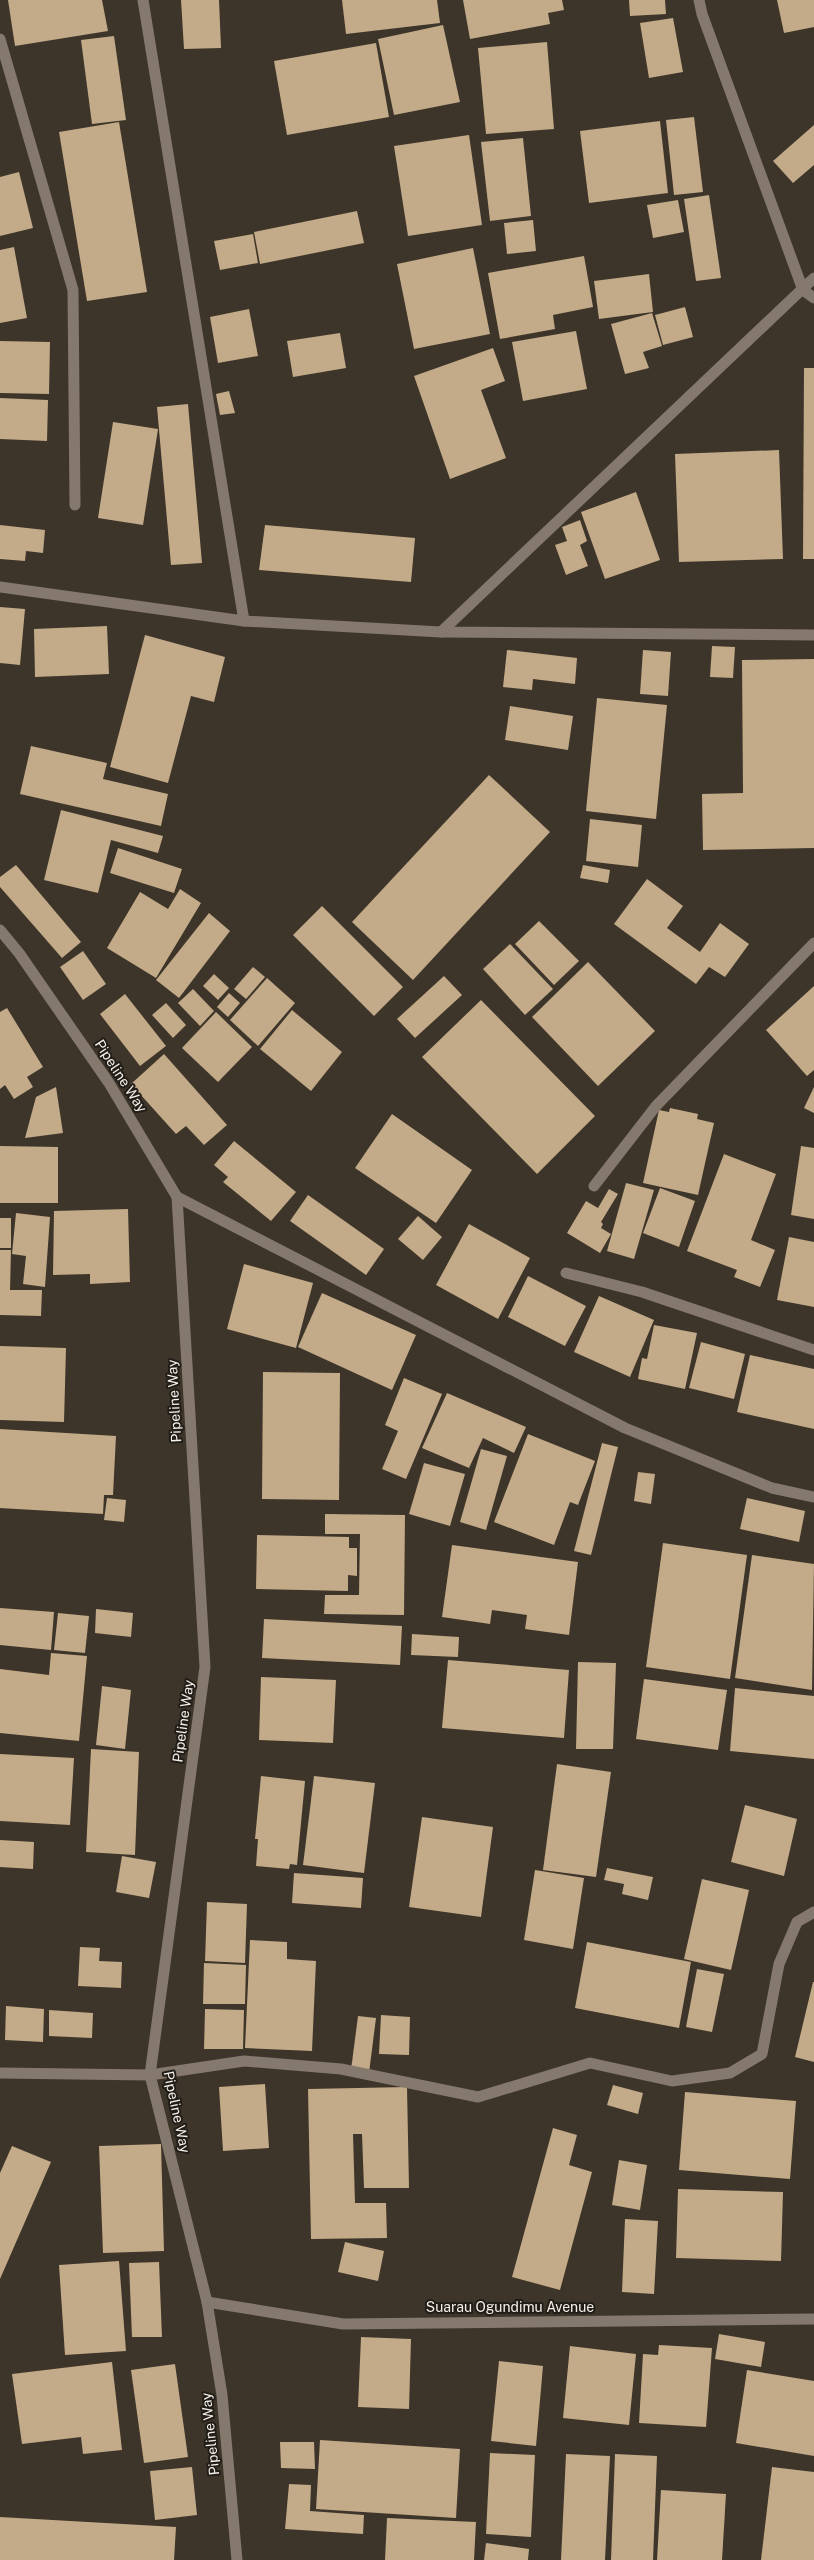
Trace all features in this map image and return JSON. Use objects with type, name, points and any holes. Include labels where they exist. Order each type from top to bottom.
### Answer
[{"type":"street","points":[[143,0],[244,621]]},
{"type":"street","points":[[699,0],[702,14],[803,290],[814,298]]},
{"type":"street","points":[[0,39],[72,290],[74,505]]},
{"type":"street","points":[[441,632],[814,278]]},
{"type":"street","points":[[0,587],[244,621],[441,632],[814,635]]},
{"type":"street","name":"Pipeline Way","points":[[0,930],[19,953],[109,1083],[177,1197],[205,1667],[150,2075],[207,2302],[222,2395],[237,2560]]},
{"type":"street","points":[[594,1186],[656,1106],[814,944]]},
{"type":"street","points":[[177,1197],[625,1428],[772,1488],[814,1497]]},
{"type":"street","points":[[566,1273],[642,1292],[814,1350]]},
{"type":"street","points":[[0,2073],[150,2075],[244,2061],[341,2069],[478,2098],[590,2063],[672,2081],[730,2073],[762,2054],[779,1964],[797,1922],[814,1912]]},
{"type":"street","name":"Suarau Ogundimu Avenue","points":[[207,2302],[343,2324],[814,2319]]},
{"type":"building","points":[[8,0],[102,0],[108,31],[15,46]]},
{"type":"building","points":[[181,0],[219,0],[221,48],[184,49]]},
{"type":"building","points":[[342,0],[437,0],[440,23],[346,34]]},
{"type":"building","points":[[463,0],[562,0],[564,10],[548,13],[550,24],[470,39]]},
{"type":"building","points":[[629,0],[665,0],[666,14],[630,16]]},
{"type":"building","points":[[777,0],[814,0],[814,27],[784,33]]},
{"type":"building","points":[[673,18],[683,72],[649,78],[640,23]]},
{"type":"building","points":[[443,25],[460,102],[394,115],[378,39]]},
{"type":"building","points":[[114,36],[126,120],[92,124],[81,40]]},
{"type":"building","points":[[547,42],[554,129],[486,134],[478,48]]},
{"type":"building","points":[[376,43],[389,117],[287,135],[274,61]]},
{"type":"building","points":[[694,117],[703,192],[674,195],[666,120]]},
{"type":"building","points":[[660,121],[668,193],[589,203],[580,131]]},
{"type":"building","points":[[119,122],[147,292],[87,301],[59,132]]},
{"type":"building","points":[[814,125],[814,165],[793,183],[773,161]]},
{"type":"building","points":[[469,135],[482,225],[408,236],[394,146]]},
{"type":"building","points":[[523,138],[531,216],[490,221],[481,142]]},
{"type":"building","points":[[19,172],[33,228],[0,236],[0,177]]},
{"type":"building","points":[[709,195],[721,278],[696,281],[684,199]]},
{"type":"building","points":[[678,200],[684,232],[653,238],[647,205]]},
{"type":"building","points":[[357,211],[364,243],[260,264],[254,232]]},
{"type":"building","points":[[533,220],[536,251],[507,254],[504,223]]},
{"type":"building","points":[[253,234],[258,263],[220,270],[214,241]]},
{"type":"building","points":[[14,247],[27,318],[0,323],[0,250]]},
{"type":"building","points":[[473,248],[490,334],[414,349],[397,264]]},
{"type":"building","points":[[584,256],[593,307],[553,315],[555,329],[500,339],[488,273]]},
{"type":"building","points":[[649,274],[653,312],[599,319],[594,281]]},
{"type":"building","points":[[685,307],[693,337],[663,345],[655,315]]},
{"type":"building","points":[[249,309],[258,356],[218,363],[210,317]]},
{"type":"building","points":[[652,313],[662,346],[643,352],[649,368],[625,374],[611,324]]},
{"type":"building","points":[[576,331],[587,389],[523,401],[512,342]]},
{"type":"building","points":[[340,333],[346,368],[293,377],[287,341]]},
{"type":"building","points":[[0,341],[50,342],[49,394],[0,393]]},
{"type":"building","points":[[493,348],[505,381],[481,390],[506,458],[450,479],[414,376]]},
{"type":"building","points":[[804,368],[814,368],[814,559],[803,559]]},
{"type":"building","points":[[229,391],[235,413],[220,415],[216,394]]},
{"type":"building","points":[[0,398],[48,400],[47,441],[0,439]]},
{"type":"building","points":[[188,404],[202,563],[171,565],[157,407]]},
{"type":"building","points":[[113,422],[158,429],[143,525],[98,518]]},
{"type":"building","points":[[779,450],[783,559],[679,562],[675,454]]},
{"type":"building","points":[[636,492],[660,560],[605,579],[581,512]]},
{"type":"building","points":[[580,520],[587,541],[580,545],[588,566],[566,575],[555,545],[567,541],[562,527]]},
{"type":"building","points":[[0,525],[45,530],[43,553],[26,551],[25,561],[0,559]]},
{"type":"building","points":[[265,525],[415,538],[411,582],[259,570]]},
{"type":"building","points":[[0,607],[25,609],[20,665],[0,663]]},
{"type":"building","points":[[107,626],[109,674],[35,677],[34,629]]},
{"type":"building","points":[[145,635],[225,657],[214,702],[191,696],[168,783],[110,767]]},
{"type":"building","points":[[712,646],[735,647],[733,678],[710,677]]},
{"type":"building","points":[[507,650],[577,658],[575,684],[533,679],[532,690],[503,687]]},
{"type":"building","points":[[643,650],[671,652],[668,696],[640,694]]},
{"type":"building","points":[[814,659],[814,848],[703,850],[702,794],[743,793],[742,660]]},
{"type":"building","points":[[597,698],[667,705],[656,819],[586,811]]},
{"type":"building","points":[[510,706],[573,716],[568,750],[505,740]]},
{"type":"building","points":[[31,746],[107,763],[103,779],[168,794],[161,826],[20,794]]},
{"type":"building","points":[[489,775],[550,832],[413,980],[352,922]]},
{"type":"building","points":[[61,810],[163,836],[158,853],[111,840],[98,893],[44,880]]},
{"type":"building","points":[[590,819],[642,825],[638,867],[586,861]]},
{"type":"building","points":[[118,848],[182,869],[174,893],[110,873]]},
{"type":"building","points":[[16,865],[81,942],[62,958],[0,887],[0,877]]},
{"type":"building","points":[[583,865],[610,870],[608,883],[580,878]]},
{"type":"building","points":[[647,879],[683,906],[667,928],[700,952],[720,923],[749,944],[725,977],[709,967],[696,984],[614,924]]},
{"type":"building","points":[[180,889],[201,903],[156,978],[107,948],[140,892],[168,909]]},
{"type":"building","points":[[322,906],[403,987],[374,1016],[293,935]]},
{"type":"building","points":[[209,913],[230,931],[179,998],[156,980]]},
{"type":"building","points":[[539,921],[579,961],[554,985],[515,944]]},
{"type":"building","points":[[510,944],[553,989],[525,1015],[483,969]]},
{"type":"building","points":[[83,951],[106,984],[83,1000],[60,967]]},
{"type":"building","points":[[588,962],[655,1031],[598,1086],[532,1017]]},
{"type":"building","points":[[253,967],[265,977],[246,999],[234,989]]},
{"type":"building","points":[[214,974],[229,988],[218,1000],[203,986]]},
{"type":"building","points":[[444,976],[462,995],[415,1038],[397,1019]]},
{"type":"building","points":[[267,978],[295,1003],[258,1046],[230,1020]]},
{"type":"building","points":[[814,986],[814,1070],[807,1076],[766,1030]]},
{"type":"building","points":[[193,989],[214,1011],[200,1026],[178,1003]]},
{"type":"building","points":[[229,993],[240,1003],[228,1017],[217,1007]]},
{"type":"building","points":[[125,994],[166,1046],[140,1066],[100,1014]]},
{"type":"building","points":[[481,1000],[595,1116],[537,1174],[422,1057]]},
{"type":"building","points":[[166,1003],[186,1025],[173,1038],[152,1015]]},
{"type":"building","points":[[7,1008],[43,1067],[27,1077],[33,1087],[14,1099],[5,1085],[0,1089],[0,1012]]},
{"type":"building","points":[[292,1010],[342,1052],[311,1091],[260,1049]]},
{"type":"building","points":[[216,1012],[252,1047],[218,1082],[182,1048]]},
{"type":"building","points":[[164,1054],[227,1125],[204,1145],[186,1126],[176,1134],[131,1084]]},
{"type":"building","points":[[56,1087],[63,1133],[25,1138],[36,1097]]},
{"type":"building","points":[[814,1087],[814,1113],[804,1108]]},
{"type":"building","points":[[670,1108],[698,1114],[697,1119],[714,1123],[698,1195],[643,1183],[659,1110],[669,1112]]},
{"type":"building","points":[[392,1114],[472,1170],[436,1223],[355,1168]]},
{"type":"building","points":[[234,1141],[296,1192],[271,1221],[223,1182],[228,1177],[214,1165]]},
{"type":"building","points":[[0,1146],[58,1147],[58,1203],[0,1203]]},
{"type":"building","points":[[801,1146],[814,1148],[814,1219],[791,1215]]},
{"type":"building","points":[[724,1154],[776,1174],[751,1240],[775,1250],[760,1287],[734,1277],[737,1270],[687,1251]]},
{"type":"building","points":[[626,1183],[654,1190],[634,1259],[607,1251]]},
{"type":"building","points":[[660,1188],[695,1201],[679,1247],[643,1233]]},
{"type":"building","points":[[609,1189],[618,1194],[601,1222],[603,1224],[601,1228],[611,1234],[600,1253],[567,1233],[586,1201],[598,1208]]},
{"type":"building","points":[[308,1195],[384,1249],[366,1275],[290,1221]]},
{"type":"building","points":[[128,1209],[130,1282],[90,1284],[90,1274],[53,1275],[54,1211]]},
{"type":"building","points":[[16,1213],[50,1217],[45,1287],[23,1284],[26,1256],[12,1254]]},
{"type":"building","points":[[418,1216],[442,1237],[423,1260],[398,1239]]},
{"type":"building","points":[[0,1218],[11,1218],[11,1248],[0,1248]]},
{"type":"building","points":[[469,1224],[530,1258],[498,1319],[436,1285]]},
{"type":"building","points":[[789,1237],[814,1242],[814,1307],[777,1300]]},
{"type":"building","points":[[0,1250],[11,1250],[10,1290],[42,1290],[41,1316],[0,1315]]},
{"type":"building","points":[[244,1264],[313,1283],[296,1348],[227,1329]]},
{"type":"building","points":[[528,1276],[586,1306],[565,1346],[508,1317]]},
{"type":"building","points":[[322,1293],[416,1335],[392,1390],[298,1347]]},
{"type":"building","points":[[599,1296],[654,1320],[630,1377],[574,1352]]},
{"type":"building","points":[[654,1325],[697,1333],[685,1389],[638,1379],[642,1358],[647,1359]]},
{"type":"building","points":[[701,1342],[745,1354],[734,1399],[689,1388]]},
{"type":"building","points":[[0,1346],[66,1348],[64,1422],[0,1420]]},
{"type":"building","points":[[750,1355],[814,1369],[814,1429],[737,1412]]},
{"type":"building","points":[[263,1372],[340,1373],[339,1500],[262,1499]]},
{"type":"building","points":[[404,1378],[442,1394],[406,1479],[382,1469],[398,1431],[385,1425]]},
{"type":"building","points":[[447,1393],[526,1427],[514,1453],[483,1438],[469,1468],[422,1448]]},
{"type":"building","points":[[0,1429],[116,1436],[113,1495],[104,1495],[103,1514],[0,1508]]},
{"type":"building","points":[[528,1434],[595,1461],[578,1505],[570,1502],[554,1545],[494,1522]]},
{"type":"building","points":[[602,1443],[618,1447],[591,1555],[574,1551]]},
{"type":"building","points":[[481,1449],[507,1456],[486,1530],[460,1522]]},
{"type":"building","points":[[424,1463],[465,1474],[450,1526],[409,1514]]},
{"type":"building","points":[[638,1472],[655,1474],[651,1504],[634,1501]]},
{"type":"building","points":[[107,1498],[126,1500],[124,1522],[104,1520]]},
{"type":"building","points":[[747,1498],[805,1511],[799,1542],[740,1529]]},
{"type":"building","points":[[325,1514],[405,1515],[404,1615],[324,1614],[325,1595],[359,1595],[360,1534],[325,1534]]},
{"type":"building","points":[[257,1535],[349,1537],[349,1548],[357,1548],[357,1576],[348,1575],[348,1591],[256,1589]]},
{"type":"building","points":[[663,1543],[747,1555],[730,1679],[646,1667]]},
{"type":"building","points":[[452,1545],[578,1562],[569,1635],[525,1629],[527,1615],[492,1610],[490,1624],[442,1617]]},
{"type":"building","points":[[752,1555],[814,1564],[812,1690],[735,1678]]},
{"type":"building","points":[[0,1608],[54,1612],[51,1650],[0,1645]]},
{"type":"building","points":[[96,1609],[133,1613],[131,1637],[95,1633]]},
{"type":"building","points":[[58,1613],[89,1616],[85,1653],[54,1650]]},
{"type":"building","points":[[264,1619],[402,1626],[400,1665],[262,1658]]},
{"type":"building","points":[[412,1634],[459,1637],[458,1657],[411,1655]]},
{"type":"building","points":[[51,1653],[87,1656],[79,1741],[0,1733],[0,1669],[49,1675]]},
{"type":"building","points":[[448,1660],[569,1670],[564,1738],[442,1728]]},
{"type":"building","points":[[578,1662],[616,1663],[613,1749],[576,1749]]},
{"type":"building","points":[[261,1677],[336,1680],[333,1743],[259,1740]]},
{"type":"building","points":[[644,1679],[727,1690],[718,1750],[636,1739]]},
{"type":"building","points":[[102,1686],[131,1690],[125,1749],[96,1745]]},
{"type":"building","points":[[735,1688],[814,1696],[814,1759],[730,1751]]},
{"type":"building","points":[[91,1749],[139,1752],[135,1855],[86,1852]]},
{"type":"building","points":[[0,1754],[74,1758],[70,1825],[0,1821]]},
{"type":"building","points":[[557,1764],[611,1772],[596,1877],[543,1870]]},
{"type":"building","points":[[261,1776],[305,1781],[297,1865],[290,1864],[289,1869],[256,1866],[258,1839],[255,1839]]},
{"type":"building","points":[[314,1776],[375,1783],[364,1873],[303,1865]]},
{"type":"building","points":[[745,1805],[797,1819],[784,1876],[731,1862]]},
{"type":"building","points":[[422,1817],[493,1827],[481,1917],[409,1907]]},
{"type":"building","points":[[0,1840],[34,1842],[33,1869],[0,1867]]},
{"type":"building","points":[[122,1856],[156,1862],[149,1898],[116,1892]]},
{"type":"building","points":[[607,1868],[653,1877],[648,1900],[622,1894],[624,1884],[604,1880]]},
{"type":"building","points":[[535,1870],[584,1878],[573,1949],[524,1940]]},
{"type":"building","points":[[294,1873],[363,1878],[361,1908],[292,1903]]},
{"type":"building","points":[[702,1879],[749,1890],[731,1970],[684,1959]]},
{"type":"building","points":[[207,1902],[247,1904],[245,1963],[205,1961]]},
{"type":"building","points":[[250,1940],[287,1942],[287,1959],[316,1961],[312,2051],[245,2048]]},
{"type":"building","points":[[587,1942],[691,1962],[679,2028],[575,2008]]},
{"type":"building","points":[[80,1947],[100,1948],[99,1961],[122,1962],[121,1988],[78,1986]]},
{"type":"building","points":[[204,1963],[246,1965],[245,2004],[203,2004]]},
{"type":"building","points":[[697,1969],[724,1974],[712,2032],[686,2027]]},
{"type":"building","points":[[814,1982],[814,2062],[795,2057]]},
{"type":"building","points":[[6,2006],[44,2009],[43,2042],[5,2040]]},
{"type":"building","points":[[205,2009],[244,2010],[243,2049],[204,2049]]},
{"type":"building","points":[[49,2010],[93,2013],[92,2038],[49,2036]]},
{"type":"building","points":[[381,2015],[410,2017],[409,2055],[379,2054]]},
{"type":"building","points":[[358,2016],[376,2018],[369,2073],[351,2070]]},
{"type":"building","points":[[265,2084],[269,2148],[223,2151],[219,2087]]},
{"type":"building","points":[[613,2085],[643,2093],[638,2114],[607,2105]]},
{"type":"building","points":[[407,2087],[409,2188],[364,2188],[362,2134],[353,2134],[355,2203],[386,2203],[387,2238],[311,2239],[308,2089]]},
{"type":"building","points":[[685,2092],[796,2101],[790,2179],[679,2170]]},
{"type":"building","points":[[553,2128],[577,2135],[569,2165],[592,2172],[560,2290],[512,2277]]},
{"type":"building","points":[[161,2144],[164,2251],[103,2253],[99,2146]]},
{"type":"building","points":[[12,2146],[51,2162],[0,2279],[0,2173]]},
{"type":"building","points":[[619,2160],[647,2165],[640,2210],[612,2205]]},
{"type":"building","points":[[678,2189],[783,2192],[781,2261],[676,2258]]},
{"type":"building","points":[[625,2219],[658,2221],[654,2294],[622,2292]]},
{"type":"building","points":[[345,2242],[384,2251],[378,2281],[338,2272]]},
{"type":"building","points":[[119,2261],[126,2351],[65,2355],[59,2265]]},
{"type":"building","points":[[159,2262],[162,2337],[132,2337],[129,2263]]},
{"type":"building","points":[[719,2334],[765,2342],[761,2367],[715,2359]]},
{"type":"building","points":[[361,2337],[411,2339],[409,2409],[358,2407]]},
{"type":"building","points":[[659,2345],[712,2348],[706,2427],[639,2423],[643,2354],[658,2355]]},
{"type":"building","points":[[570,2346],[636,2354],[629,2425],[563,2418]]},
{"type":"building","points":[[499,2361],[543,2366],[536,2446],[491,2441]]},
{"type":"building","points":[[112,2362],[122,2450],[83,2454],[81,2437],[22,2444],[12,2374]]},
{"type":"building","points":[[175,2364],[188,2457],[144,2463],[131,2370]]},
{"type":"building","points":[[747,2370],[814,2381],[814,2456],[736,2443]]},
{"type":"building","points":[[320,2440],[460,2449],[456,2518],[316,2509]]},
{"type":"building","points":[[280,2442],[314,2442],[315,2469],[281,2468]]},
{"type":"building","points":[[490,2453],[535,2455],[531,2537],[486,2534]]},
{"type":"building","points":[[566,2454],[610,2456],[605,2560],[561,2560]]},
{"type":"building","points":[[615,2454],[657,2456],[653,2560],[611,2560]]},
{"type":"building","points":[[192,2467],[197,2515],[155,2520],[150,2471]]},
{"type":"building","points":[[772,2467],[814,2472],[814,2560],[761,2560]]},
{"type":"building","points":[[289,2484],[311,2485],[310,2511],[364,2515],[363,2534],[285,2529]]},
{"type":"building","points":[[661,2490],[726,2494],[722,2560],[657,2560]]},
{"type":"building","points":[[0,2517],[176,2527],[174,2560],[0,2560]]},
{"type":"building","points":[[387,2518],[476,2522],[474,2560],[385,2560]]},
{"type":"building","points":[[486,2543],[529,2549],[528,2560],[484,2560]]}]
